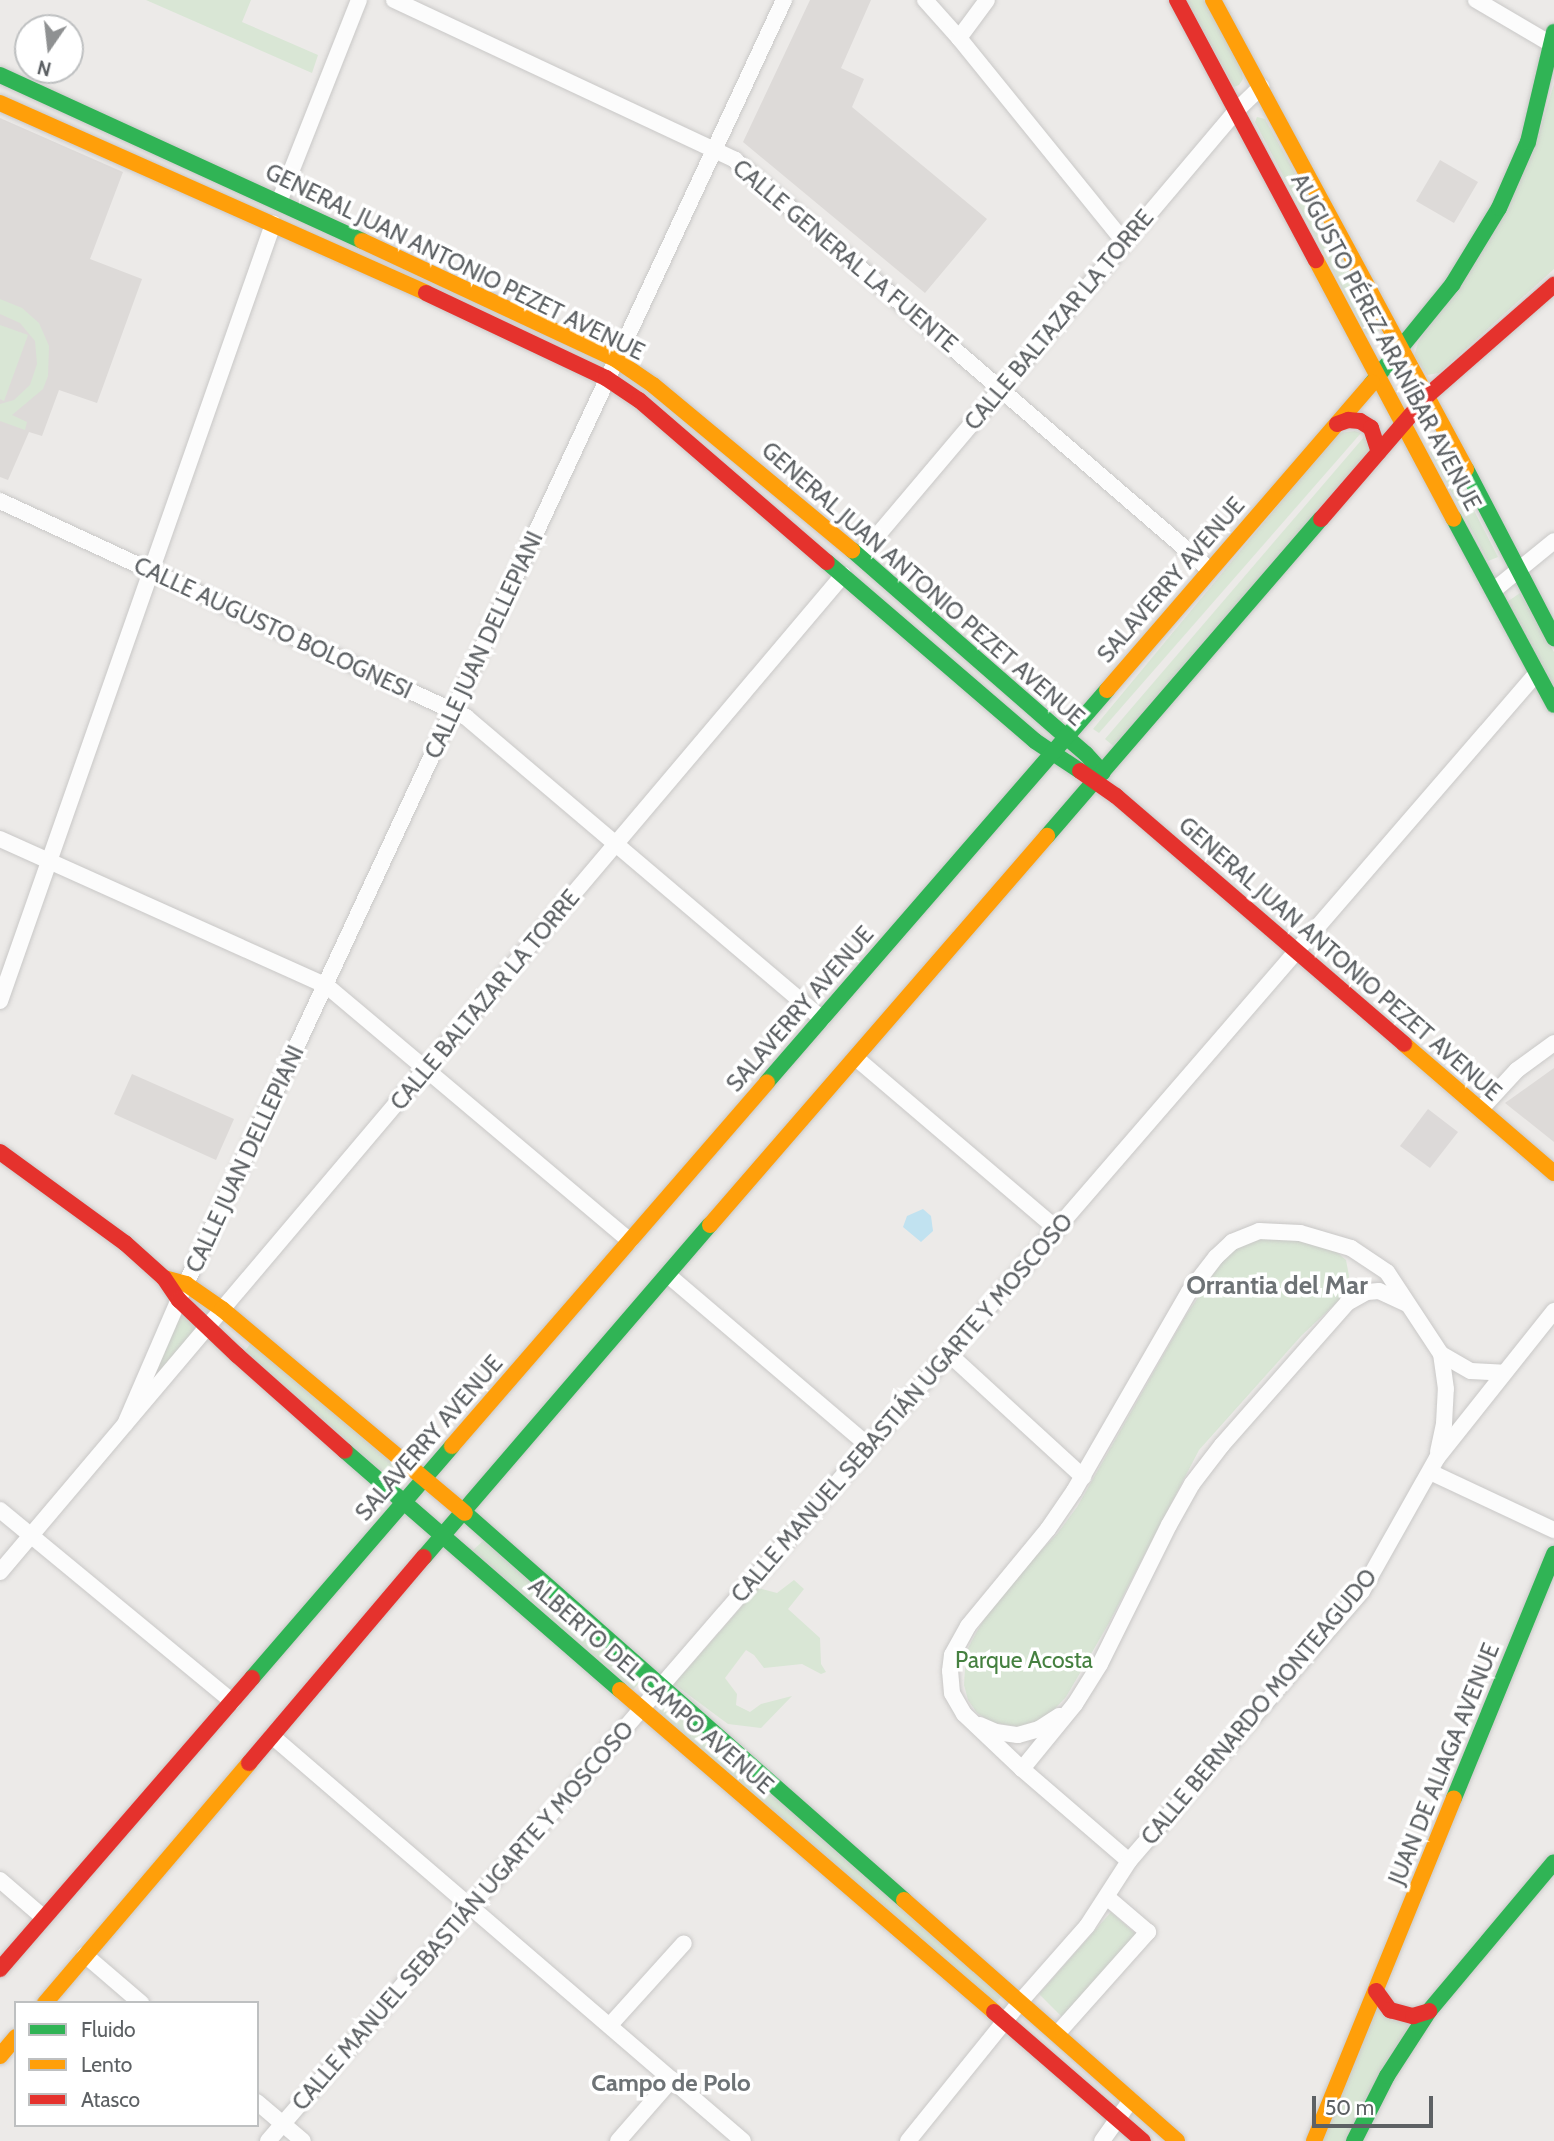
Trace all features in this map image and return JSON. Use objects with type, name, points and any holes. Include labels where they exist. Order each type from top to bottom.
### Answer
[{"type":"main road","name":"AUGUSTO PÉREZ ARANÍBAR AVENUE","points":[[1177,0],[1554,705]]},
{"type":"main road","name":"AUGUSTO PÉREZ ARANÍBAR AVENUE","points":[[1220,2],[1261,87],[1402,346],[1554,638]]},
{"type":"main road","name":"SALAVERRY AVENUE","points":[[0,1969],[1378,377],[1452,285],[1499,208],[1528,142],[1553,38]]},
{"type":"main road","name":"GENERAL JUAN ANTONIO PEZET AVENUE","points":[[0,75],[615,359],[653,384],[860,556],[1066,737],[1099,778],[1554,1172]]},
{"type":"main road","name":"GENERAL JUAN ANTONIO PEZET AVENUE","points":[[0,103],[273,224],[606,378],[639,400],[1052,752],[1099,778]]},
{"type":"main road","points":[[47,2001],[463,1511],[1099,778],[1426,396],[1554,285]]},
{"type":"main road","points":[[1337,424],[1348,420],[1360,421],[1371,428],[1377,439],[1379,452]]},
{"type":"main road","name":"ALBERTO DEL CAMPO AVENUE","points":[[0,1152],[125,1242],[164,1278],[183,1291],[222,1309],[425,1478],[1177,2141]]},
{"type":"main road","name":"ALBERTO DEL CAMPO AVENUE","points":[[183,1291],[207,1326],[404,1503],[1143,2141]]},
{"type":"main road","name":"JUAN DE ALIAGA AVENUE","points":[[1314,2141],[1554,1554]]},
{"type":"main road","points":[[1354,2141],[1406,2045],[1429,2011],[1553,1866]]},
{"type":"main road","points":[[1376,1991],[1390,2010],[1413,2016],[1429,2011]]},
{"type":"main road","points":[[1363,2023],[1382,2020],[1391,2024],[1406,2045]]},
{"type":"main road","points":[[0,2056],[14,2039]]},
{"type":"street","points":[[279,202],[359,0]]},
{"type":"street","name":"CALLE GENERAL LA FUENTE","points":[[394,0],[735,160],[1210,570]]},
{"type":"street","name":"CALLE JUAN DELLEPIANI","points":[[183,1291],[784,0]]},
{"type":"street","points":[[925,0],[959,38],[1124,242]]},
{"type":"street","points":[[959,38],[987,0]]},
{"type":"street","points":[[1476,0],[1553,38]]},
{"type":"street","name":"CALLE BALTAZAR LA TORRE","points":[[860,556],[1236,110],[1261,87]]},
{"type":"street","points":[[0,1001],[273,224]]},
{"type":"street","name":"CALLE AUGUSTO BOLOGNESI","points":[[0,501],[466,717],[822,1018]]},
{"type":"street","points":[[1494,590],[1554,541]]},
{"type":"street","name":"CALLE BALTAZAR LA TORRE","points":[[0,1572],[843,575]]},
{"type":"street","name":"CALLE MANUEL SEBASTIÁN UGARTE Y MOSCOSO","points":[[268,2141],[1536,674]]},
{"type":"street","points":[[0,839],[327,986],[428,1068],[630,1241]]},
{"type":"street","points":[[1481,1109],[1517,1070],[1554,1044]]},
{"type":"street","points":[[856,1058],[1057,1229]]},
{"type":"street","points":[[1129,1861],[1022,1769],[960,1709],[950,1671],[958,1642],[1048,1529],[1083,1477],[1189,1292],[1216,1257],[1232,1242],[1259,1231],[1300,1233],[1351,1248],[1387,1272],[1441,1354],[1446,1389],[1444,1424],[1433,1465],[1554,1531]]},
{"type":"street","points":[[1022,1769],[1075,1704],[1119,1629],[1192,1484],[1320,1331],[1367,1283],[1368,1271],[1351,1248]]},
{"type":"street","points":[[668,1275],[869,1446]]},
{"type":"street","name":"CALLE BALTAZAR LA TORRE","points":[[125,1424],[183,1291]]},
{"type":"street","points":[[1357,1296],[1379,1291],[1390,1293],[1413,1310]]},
{"type":"street","name":"CALLE BERNARDO MONTEAGUDO","points":[[908,2141],[1108,1898],[1129,1861],[1362,1591],[1433,1465],[1554,1311]]},
{"type":"street","points":[[949,1354],[1083,1477]]},
{"type":"street","points":[[1441,1354],[1471,1371],[1504,1373]]},
{"type":"street","points":[[0,1510],[232,1701]]},
{"type":"street","points":[[960,1709],[996,1732],[1018,1735],[1039,1729],[1075,1704]]},
{"type":"street","points":[[272,1736],[743,2141]]},
{"type":"street","points":[[0,1880],[44,1918]]},
{"type":"street","points":[[1057,2034],[1148,1932],[1108,1898]]},
{"type":"street","points":[[610,2025],[684,1943]]},
{"type":"street","points":[[85,1955],[139,2001]]},
{"type":"street","points":[[618,2141],[672,2078]]},
{"type":"street","points":[[1102,2141],[1131,2100]]},
{"type":"street","points":[[259,2104],[303,2141]]},
{"type":"shaded area","points":[[810,0],[871,0],[841,68],[864,79],[852,107],[987,219],[925,293],[743,142]]},
{"type":"shaded area","points":[[0,118],[123,172],[90,259],[142,279],[97,403],[59,390],[42,436],[29,432],[8,480],[0,477]]},
{"type":"shaded area","points":[[1440,160],[1478,182],[1454,223],[1416,201]]},
{"type":"shaded area","points":[[1554,1068],[1554,1142],[1505,1103]]},
{"type":"shaded area","points":[[132,1074],[234,1119],[216,1160],[114,1114]]},
{"type":"shaded area","points":[[1428,1109],[1458,1132],[1430,1168],[1400,1146]]},
{"type":"green space","points":[[146,0],[251,0],[242,22],[318,55],[312,73]]},
{"type":"green space","points":[[1186,0],[1204,0],[1241,69],[1243,79],[1239,85],[1234,87]]},
{"type":"green space","points":[[1554,84],[1554,269],[1439,373],[1427,375],[1414,356],[1418,343],[1532,155]]},
{"type":"green space","points":[[1257,117],[1265,119],[1378,323],[1379,331],[1373,336],[1366,334],[1255,122]]},
{"type":"green space","points":[[0,299],[22,308],[39,323],[49,346],[48,376],[43,389],[12,415],[27,422],[25,430],[0,421],[0,404],[14,400],[30,385],[37,364],[35,341],[20,323],[0,314]]},
{"type":"green space","points":[[0,325],[28,335],[4,401],[0,399]]},
{"type":"green space","points":[[1338,433],[1361,433],[1099,733],[1093,729]]},
{"type":"green space","points":[[1364,437],[1373,454],[1117,749],[1105,739]]},
{"type":"green space","points":[[1440,444],[1498,557],[1488,561],[1430,452]]},
{"type":"green space","points":[[1520,593],[1554,652],[1554,686],[1507,602]]},
{"type":"green space","name":"Parque Acosta","points":[[1260,1238],[1295,1240],[1332,1248],[1346,1260],[1348,1292],[1302,1335],[1199,1450],[1109,1623],[1066,1697],[1046,1718],[1022,1727],[990,1722],[977,1713],[968,1700],[964,1685],[966,1652],[976,1633],[1000,1593],[1057,1534],[1077,1507],[1185,1317],[1220,1264],[1236,1248]]},
{"type":"green space","points":[[181,1308],[204,1325],[134,1410]]},
{"type":"green space","points":[[251,1343],[408,1473],[393,1485],[241,1356]]},
{"type":"green space","points":[[484,1540],[644,1678],[630,1693],[472,1551]]},
{"type":"green space","points":[[794,1580],[804,1589],[788,1609],[820,1638],[821,1664],[826,1672],[821,1674],[802,1664],[764,1668],[754,1655],[746,1650],[725,1678],[737,1694],[736,1705],[750,1712],[761,1704],[792,1696],[761,1728],[728,1724],[674,1684],[758,1588],[777,1593]]},
{"type":"green space","points":[[670,1697],[1005,1992],[996,2003],[657,1714]]},
{"type":"green space","points":[[1111,1912],[1138,1936],[1064,2019],[1039,1994]]},
{"type":"green space","points":[[1376,1991],[1413,2016],[1354,2141],[1314,2141]]},
{"type":"water","points":[[923,1209],[931,1216],[933,1231],[921,1242],[903,1227],[907,1216]]},
{"type":"traffic: fast","points":[[1372,383],[1452,285],[1499,208],[1528,142],[1554,32]]},
{"type":"traffic: fast","points":[[0,75],[362,241]]},
{"type":"traffic: fast","points":[[1466,469],[1554,638]]},
{"type":"traffic: fast","points":[[1047,836],[1321,519]]},
{"type":"traffic: fast","points":[[1454,519],[1554,705]]},
{"type":"traffic: fast","points":[[852,550],[1086,754],[1103,773]]},
{"type":"traffic: fast","points":[[827,562],[1035,741],[1080,771]]},
{"type":"traffic: fast","points":[[767,1082],[1107,690]]},
{"type":"traffic: fast","points":[[424,1557],[710,1225]]},
{"type":"traffic: fast","points":[[252,1678],[452,1446]]},
{"type":"traffic: fast","points":[[345,1451],[620,1690]]},
{"type":"traffic: fast","points":[[465,1513],[904,1900]]},
{"type":"traffic: fast","points":[[1454,1798],[1554,1554]]},
{"type":"traffic: fast","points":[[1354,2141],[1387,2076],[1429,2011],[1554,1862]]},
{"type":"traffic: slow","points":[[1213,0],[1466,469]]},
{"type":"traffic: slow","points":[[0,103],[426,293]]},
{"type":"traffic: slow","points":[[362,241],[615,359],[653,385],[852,550]]},
{"type":"traffic: slow","points":[[1316,260],[1454,519]]},
{"type":"traffic: slow","points":[[1107,690],[1372,383]]},
{"type":"traffic: slow","points":[[710,1225],[1047,836]]},
{"type":"traffic: slow","points":[[1404,1044],[1554,1173]]},
{"type":"traffic: slow","points":[[452,1446],[767,1082]]},
{"type":"traffic: slow","points":[[164,1278],[186,1284],[222,1309],[465,1513]]},
{"type":"traffic: slow","points":[[620,1690],[994,2012]]},
{"type":"traffic: slow","points":[[47,2001],[249,1763]]},
{"type":"traffic: slow","points":[[1314,2141],[1454,1798]]},
{"type":"traffic: slow","points":[[904,1900],[1177,2141]]},
{"type":"traffic: slow","points":[[0,2056],[14,2039]]},
{"type":"traffic: jam","points":[[1177,0],[1316,260]]},
{"type":"traffic: jam","points":[[1321,519],[1427,396],[1554,285]]},
{"type":"traffic: jam","points":[[426,293],[606,378],[639,400],[827,562]]},
{"type":"traffic: jam","points":[[1337,424],[1348,420],[1360,421],[1371,428],[1379,452]]},
{"type":"traffic: jam","points":[[1080,771],[1116,796],[1404,1044]]},
{"type":"traffic: jam","points":[[0,1152],[125,1243],[164,1278],[179,1300],[237,1355],[345,1451]]},
{"type":"traffic: jam","points":[[249,1763],[424,1557]]},
{"type":"traffic: jam","points":[[0,1969],[252,1678]]},
{"type":"traffic: jam","points":[[1376,1991],[1390,2010],[1413,2016],[1429,2011]]},
{"type":"traffic: jam","points":[[994,2012],[1143,2141]]},
{"type":"district","name":"Orrantia del Mar","points":[[1277,1286]]},
{"type":"district","name":"Campo de Polo","points":[[671,2083]]}]
